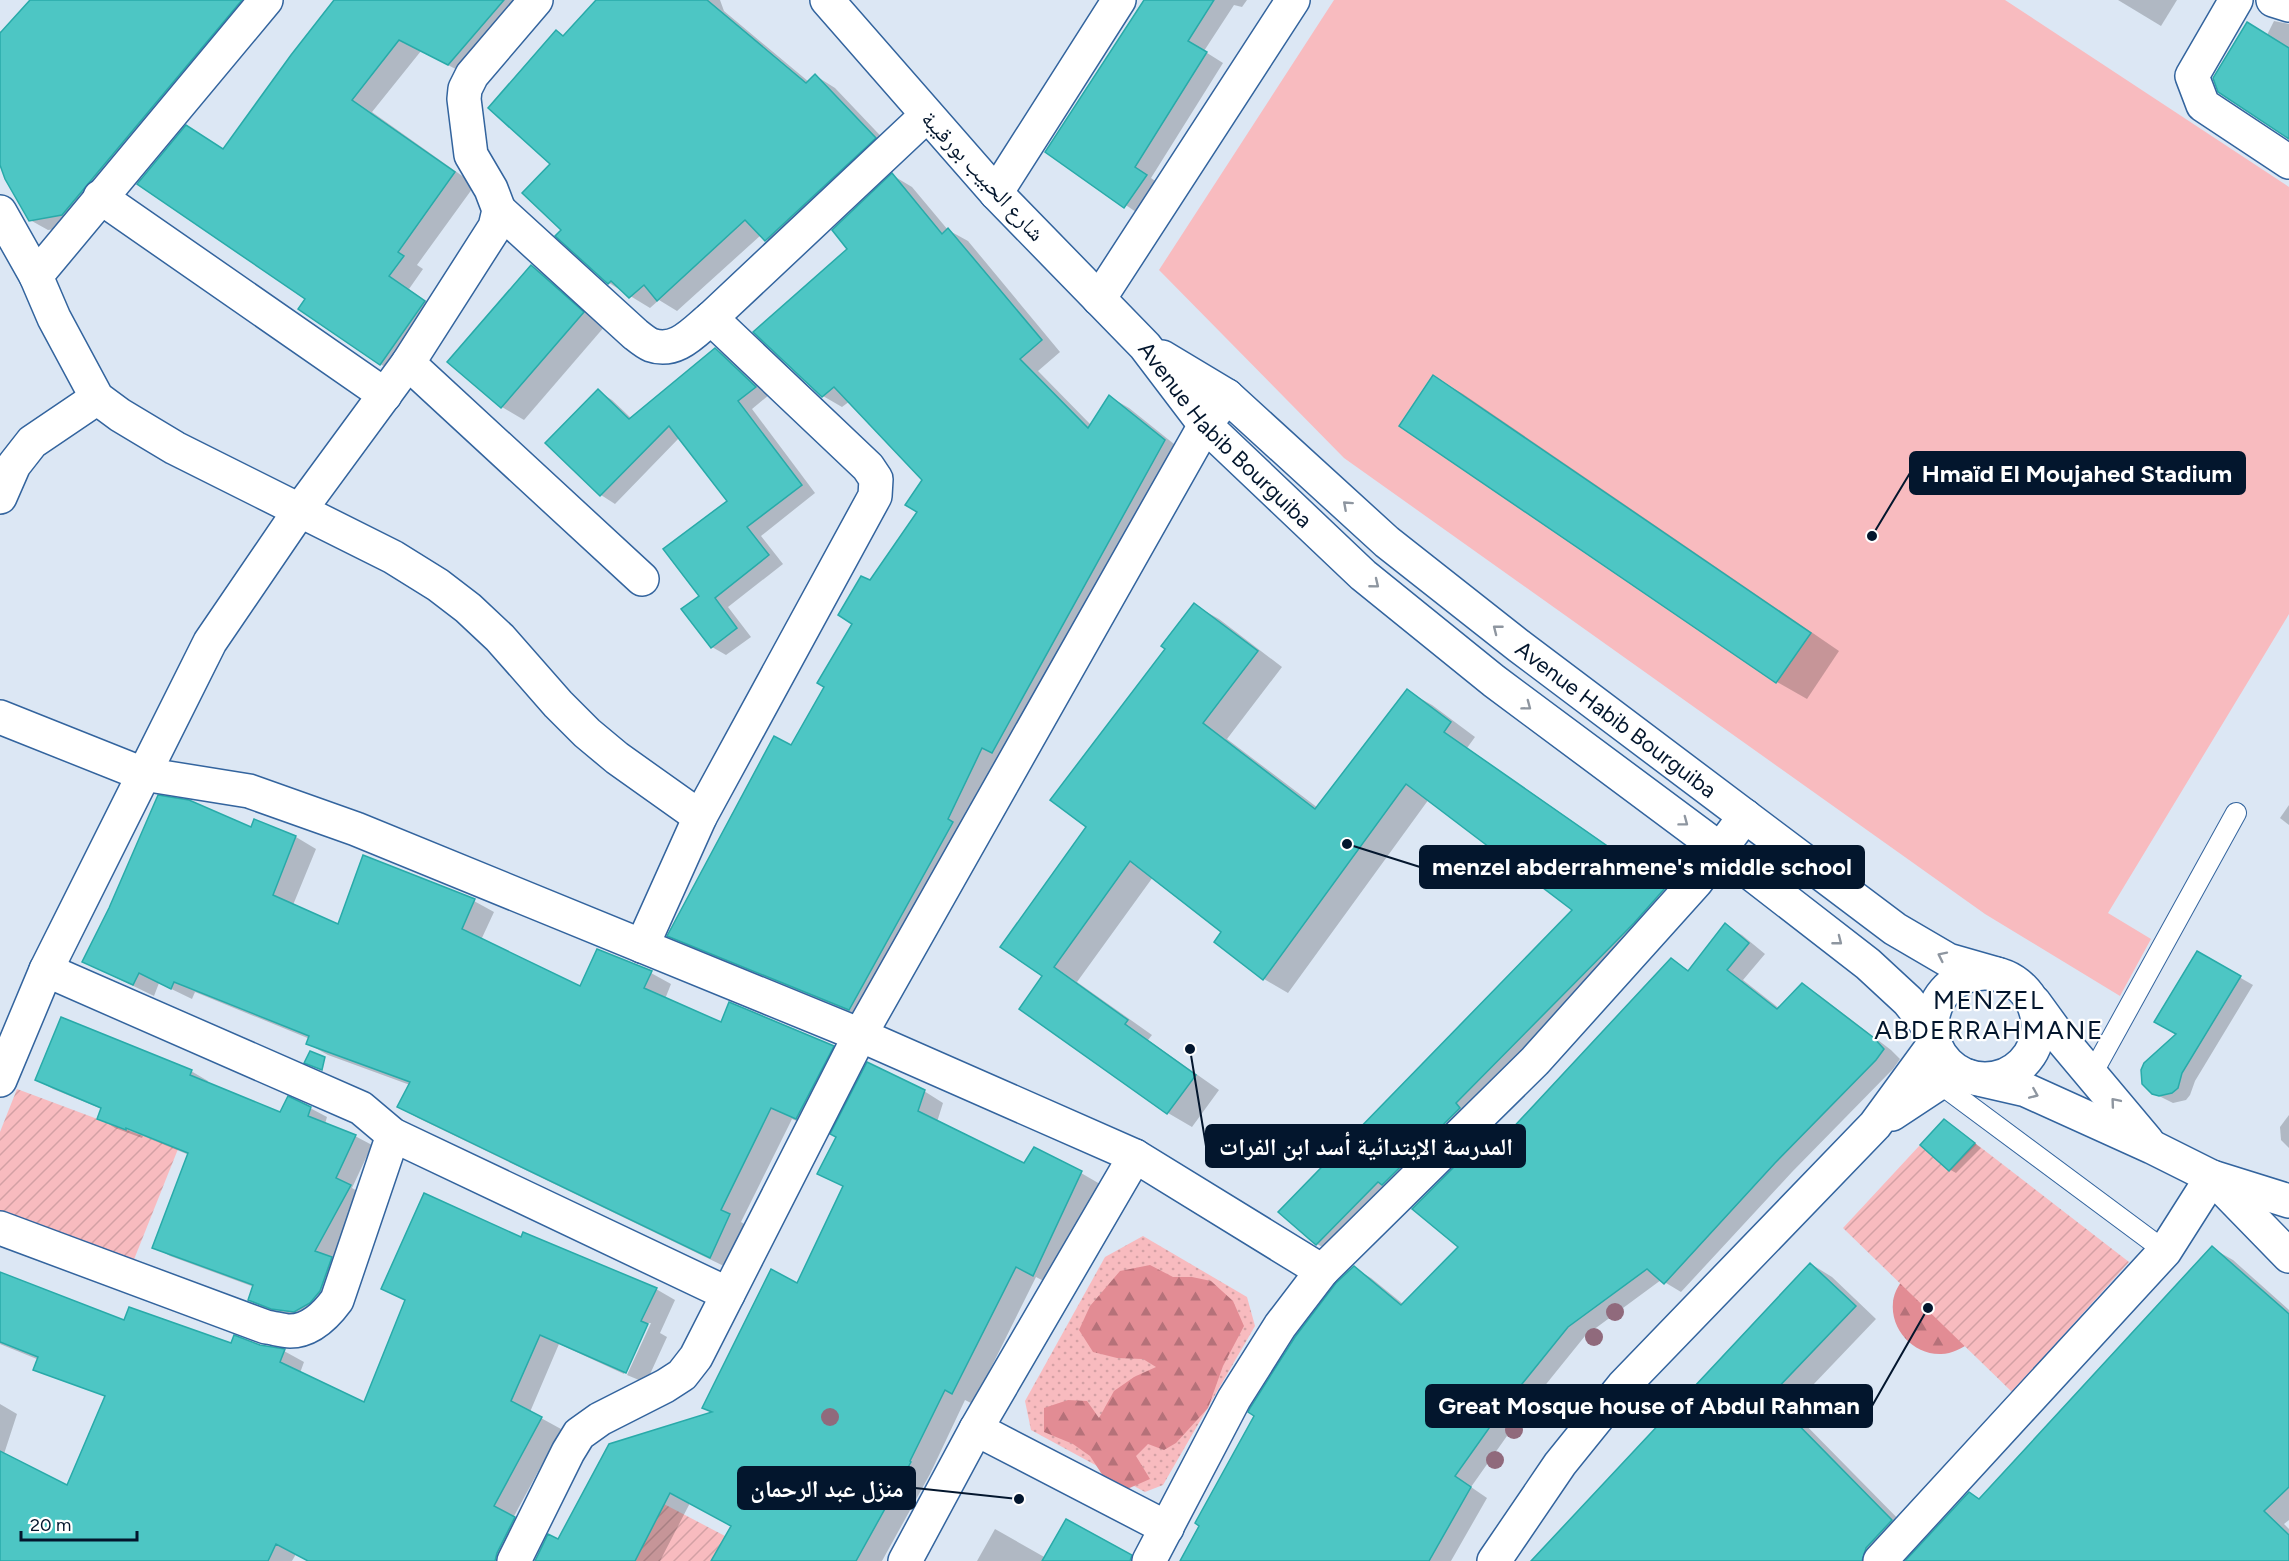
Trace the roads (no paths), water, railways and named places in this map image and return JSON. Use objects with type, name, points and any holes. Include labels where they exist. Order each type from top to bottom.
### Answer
[{"type":"street","points":[[36,276],[266,0]]},
{"type":"street","points":[[536,0],[472,75],[465,89],[464,99],[471,155],[491,189],[499,210],[635,334],[651,345],[665,347],[682,343],[927,115]]},
{"type":"street","name":"شارع الحبيب بورقيبة","points":[[827,0],[996,194],[1146,346]]},
{"type":"street","points":[[996,194],[1119,0]]},
{"type":"street","points":[[1099,298],[1293,0]]},
{"type":"street","points":[[2236,0],[2192,76],[2203,105],[2289,162]]},
{"type":"street","points":[[2273,0],[2289,5]]},
{"type":"street","points":[[100,197],[385,395]]},
{"type":"street","points":[[0,1080],[46,970],[210,642],[300,510],[408,363],[495,227],[499,210]]},
{"type":"street","points":[[0,212],[36,276],[54,318],[97,398],[120,415],[175,448],[393,557],[446,591],[500,638],[558,704],[587,733],[616,758],[700,817]]},
{"type":"street","points":[[642,946],[700,817],[875,496],[876,479],[867,467],[711,318]]},
{"type":"street","name":"Avenue Habib Bourguiba","points":[[1146,346],[1227,396],[1386,542],[1519,646],[1895,929],[1948,960],[1997,974]]},
{"type":"street","name":"Avenue Habib Bourguiba","points":[[1146,346],[1205,425],[1372,582],[1494,681],[1721,849],[1868,964],[1908,1001],[1934,1037]]},
{"type":"street","points":[[408,363],[642,579]]},
{"type":"street","points":[[514,1561],[579,1434],[600,1419],[682,1375],[696,1357],[860,1035],[1205,425],[1227,396]]},
{"type":"street","points":[[0,497],[14,465],[32,442],[97,398]]},
{"type":"street","points":[[0,717],[143,774],[249,791],[356,829],[860,1035],[1135,1156],[1322,1271]]},
{"type":"street","points":[[1149,1561],[1234,1399],[1280,1326],[1322,1271],[1535,1061],[1696,882],[1745,816]]},
{"type":"street","points":[[46,970],[362,1108],[393,1135],[728,1294]]},
{"type":"street","points":[[2152,1147],[2058,1035],[2029,995],[2009,978],[1997,974],[1972,975],[1950,987],[1940,1000],[1934,1016],[1934,1037],[1942,1057],[1961,1079],[2026,1090],[2212,1177],[2289,1201]]},
{"type":"street","points":[[1875,1125],[1961,1079],[1995,1078],[2012,1072],[2025,1061],[2035,1046],[2039,1028],[2036,1011],[2029,995]]},
{"type":"street","points":[[1500,1559],[1560,1464],[1623,1386],[1875,1125],[1934,1037]]},
{"type":"street","points":[[0,1228],[266,1327],[291,1331],[312,1325],[326,1314],[337,1300],[393,1135]]},
{"type":"street","points":[[905,1561],[976,1429],[1135,1156]]},
{"type":"street","points":[[1880,1561],[2164,1251],[2212,1177]]},
{"type":"street","points":[[2212,1177],[2289,1256]]},
{"type":"street","points":[[976,1429],[1167,1528]]},
{"type":"lane","points":[[2092,1074],[2236,813]]},
{"type":"lane","points":[[1961,1079],[2164,1251]]},
{"type":"place","name":"Hmaïd El Moujahed Stadium","points":[[1872,536]]},
{"type":"place","name":"menzel abderrahmene's middle school","points":[[1347,844]]},
{"type":"place","name":"المدرسة الإبتدائية أسد ابن الفرات","points":[[1190,1049]]},
{"type":"place","name":"Great Mosque house of Abdul Rahman","points":[[1928,1308]]},
{"type":"place","name":"منزل عبد الرحمان","points":[[1019,1499]]},
{"type":"district","name":"MENZEL ABDERRAHMANE","points":[[1989,1015]]}]
